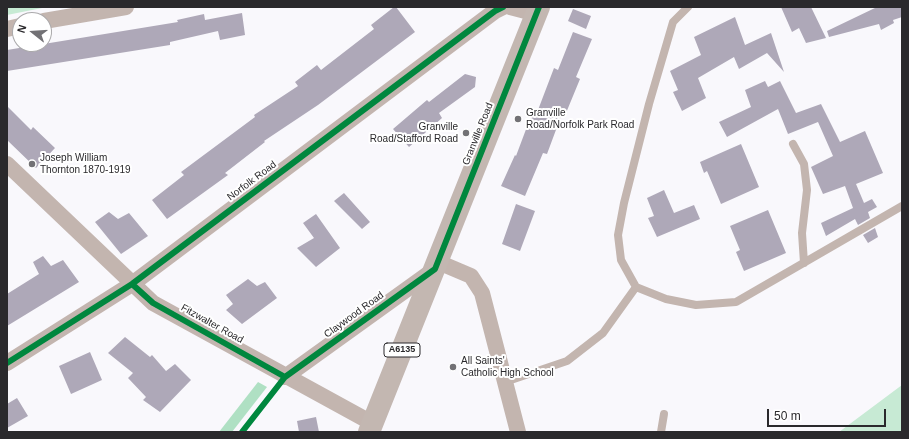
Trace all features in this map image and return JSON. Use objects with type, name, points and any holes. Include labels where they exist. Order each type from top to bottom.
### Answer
[{"type":"main road","name":"Granville Road","points":[[371,427],[538,11]]},
{"type":"street","points":[[52,20],[88,10],[126,7]]},
{"type":"street","name":"Norfolk Road","points":[[7,363],[132,284],[495,11],[503,7]]},
{"type":"street","points":[[510,7],[538,11]]},
{"type":"street","name":"Fitzwalter Road","points":[[7,164],[153,303],[286,377],[371,427]]},
{"type":"street","points":[[436,265],[471,276],[482,293],[518,432]]},
{"type":"street","name":"Claywood Road","points":[[286,377],[436,265]]},
{"type":"lane","points":[[688,7],[673,22],[649,104],[624,203],[618,234],[621,260],[636,287],[666,299],[696,305],[736,302],[902,206]]},
{"type":"lane","points":[[793,144],[804,164],[806,177],[807,190],[802,233],[804,263]]},
{"type":"lane","points":[[505,382],[567,361],[603,333],[636,287]]},
{"type":"lane","points":[[661,432],[664,414]]},
{"type":"green space","points":[[7,7],[47,7],[22,12],[12,12],[12,14],[7,15]]},
{"type":"green space","points":[[258,382],[267,387],[232,432],[219,432]]},
{"type":"green space","points":[[902,385],[902,432],[839,432]]},
{"type":"building","points":[[396,7],[415,32],[318,105],[264,141],[265,142],[225,173],[228,175],[167,219],[152,200],[184,175],[181,172],[255,117],[254,115],[298,86],[295,82],[317,65],[321,70],[374,29],[371,25]]},
{"type":"building","points":[[781,7],[811,7],[826,38],[806,43],[799,28],[792,32]]},
{"type":"building","points":[[877,7],[902,7],[902,17],[893,20],[894,23],[881,30],[879,24],[829,37],[827,31]]},
{"type":"building","points":[[573,9],[591,16],[586,29],[568,21]]},
{"type":"building","points":[[242,13],[245,35],[220,40],[218,31],[170,42],[170,45],[7,71],[7,50],[12,49],[12,52],[52,52],[52,43],[178,22],[177,20],[204,14],[205,20]]},
{"type":"building","points":[[735,17],[745,45],[771,33],[784,72],[767,53],[739,69],[734,57],[698,78],[706,98],[682,111],[673,92],[678,90],[670,71],[701,55],[694,37]]},
{"type":"building","points":[[573,32],[592,39],[576,77],[580,79],[566,113],[563,111],[547,154],[543,153],[525,196],[501,186],[515,155],[516,156],[534,108],[538,110],[554,68],[558,70]]},
{"type":"building","points":[[465,74],[476,77],[475,87],[439,113],[442,118],[409,147],[393,129],[427,100],[429,102]]},
{"type":"building","points":[[765,81],[768,87],[780,81],[796,113],[821,104],[840,142],[865,131],[883,173],[856,184],[864,203],[872,199],[877,207],[868,212],[870,218],[858,225],[855,219],[826,236],[821,223],[853,208],[845,186],[823,194],[811,167],[833,156],[818,122],[788,134],[778,109],[727,137],[719,122],[751,107],[745,90]]},
{"type":"building","points":[[7,106],[31,130],[33,127],[55,148],[36,168],[7,140]]},
{"type":"building","points":[[741,144],[759,187],[721,204],[707,171],[704,173],[700,162]]},
{"type":"building","points":[[664,190],[674,213],[694,205],[700,219],[657,237],[648,218],[654,216],[647,198]]},
{"type":"building","points":[[344,193],[370,222],[362,229],[334,201]]},
{"type":"building","points":[[516,204],[535,211],[520,251],[502,244]]},
{"type":"building","points":[[768,210],[786,253],[744,271],[736,252],[740,250],[730,226]]},
{"type":"building","points":[[109,212],[118,219],[129,213],[148,236],[121,254],[95,222]]},
{"type":"building","points":[[316,214],[340,248],[316,267],[297,248],[314,238],[303,223]]},
{"type":"building","points":[[875,228],[878,237],[868,243],[863,235]]},
{"type":"building","points":[[43,256],[51,266],[63,260],[79,282],[7,326],[7,294],[39,274],[33,262]]},
{"type":"building","points":[[248,279],[257,286],[265,282],[277,298],[242,324],[226,310],[233,304],[226,295]]},
{"type":"building","points":[[125,337],[150,357],[152,355],[166,371],[175,364],[191,380],[160,412],[143,400],[146,397],[128,378],[133,373],[108,353]]},
{"type":"building","points":[[90,352],[102,380],[71,394],[59,366]]},
{"type":"building","points":[[17,398],[28,416],[7,428],[7,404]]},
{"type":"building","points":[[316,417],[319,432],[299,432],[297,421]]},
{"type":"cycle path","points":[[7,363],[132,284],[495,11],[503,7]]},
{"type":"cycle path","points":[[242,432],[285,377],[435,269],[539,7]]},
{"type":"cycle path","points":[[132,284],[153,303],[285,377]]},
{"type":"place","name":"Granville Road/Norfolk Park Road","points":[[518,119]]},
{"type":"place","name":"Granville Road/Stafford Road","points":[[466,133]]},
{"type":"place","name":"Joseph William Thornton 1870-1919","points":[[32,164]]},
{"type":"place","name":"All Saints' Catholic High School","points":[[453,367]]}]
